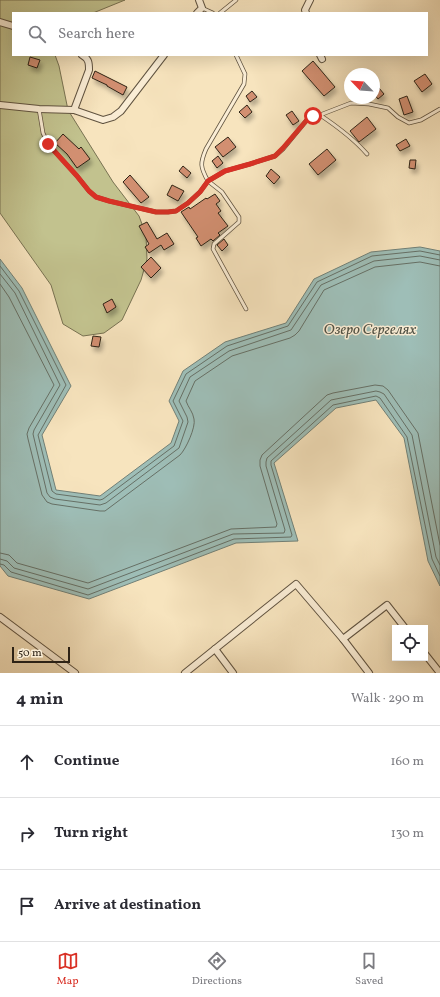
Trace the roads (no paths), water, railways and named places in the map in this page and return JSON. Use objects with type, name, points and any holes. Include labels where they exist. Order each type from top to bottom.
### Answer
[{"type":"street","points":[[199,0],[199,11]]},
{"type":"street","points":[[306,12],[305,10],[310,0]]},
{"type":"street","points":[[0,22],[12,26]]},
{"type":"street","points":[[74,110],[89,70],[88,59],[84,56]]},
{"type":"street","points":[[0,105],[39,109],[74,110],[103,120],[113,117],[121,111],[163,56]]},
{"type":"street","points":[[185,673],[296,584],[343,639],[369,673]]},
{"type":"street","points":[[343,639],[387,605],[402,625]]},
{"type":"street","points":[[0,617],[75,673]]},
{"type":"street","points":[[215,649],[233,673]]},
{"type":"street","points":[[428,658],[440,673]]},
{"type":"lane","points":[[221,12],[236,0]]},
{"type":"lane","points":[[236,56],[245,74],[244,84],[206,148],[201,167],[208,181],[222,192],[240,217],[239,222],[214,244],[213,249],[246,309]]},
{"type":"lane","points":[[39,109],[42,133],[48,144],[89,191],[96,197],[156,212],[176,211],[200,192],[208,181],[225,171],[275,156],[306,121],[313,116],[320,115],[351,103],[369,104],[388,108],[398,117],[409,123],[421,120],[440,109]]},
{"type":"lane","points":[[320,115],[340,128],[357,142],[367,154]]},
{"type":"water","name":"Озеро Сергелях","points":[[420,247],[440,251],[440,586],[428,561],[404,438],[376,400],[336,408],[274,463],[298,541],[236,543],[89,599],[8,576],[0,566],[0,259],[22,288],[71,386],[42,435],[56,490],[100,496],[171,443],[179,421],[169,401],[183,371],[225,342],[286,323],[314,279],[371,252]]}]
